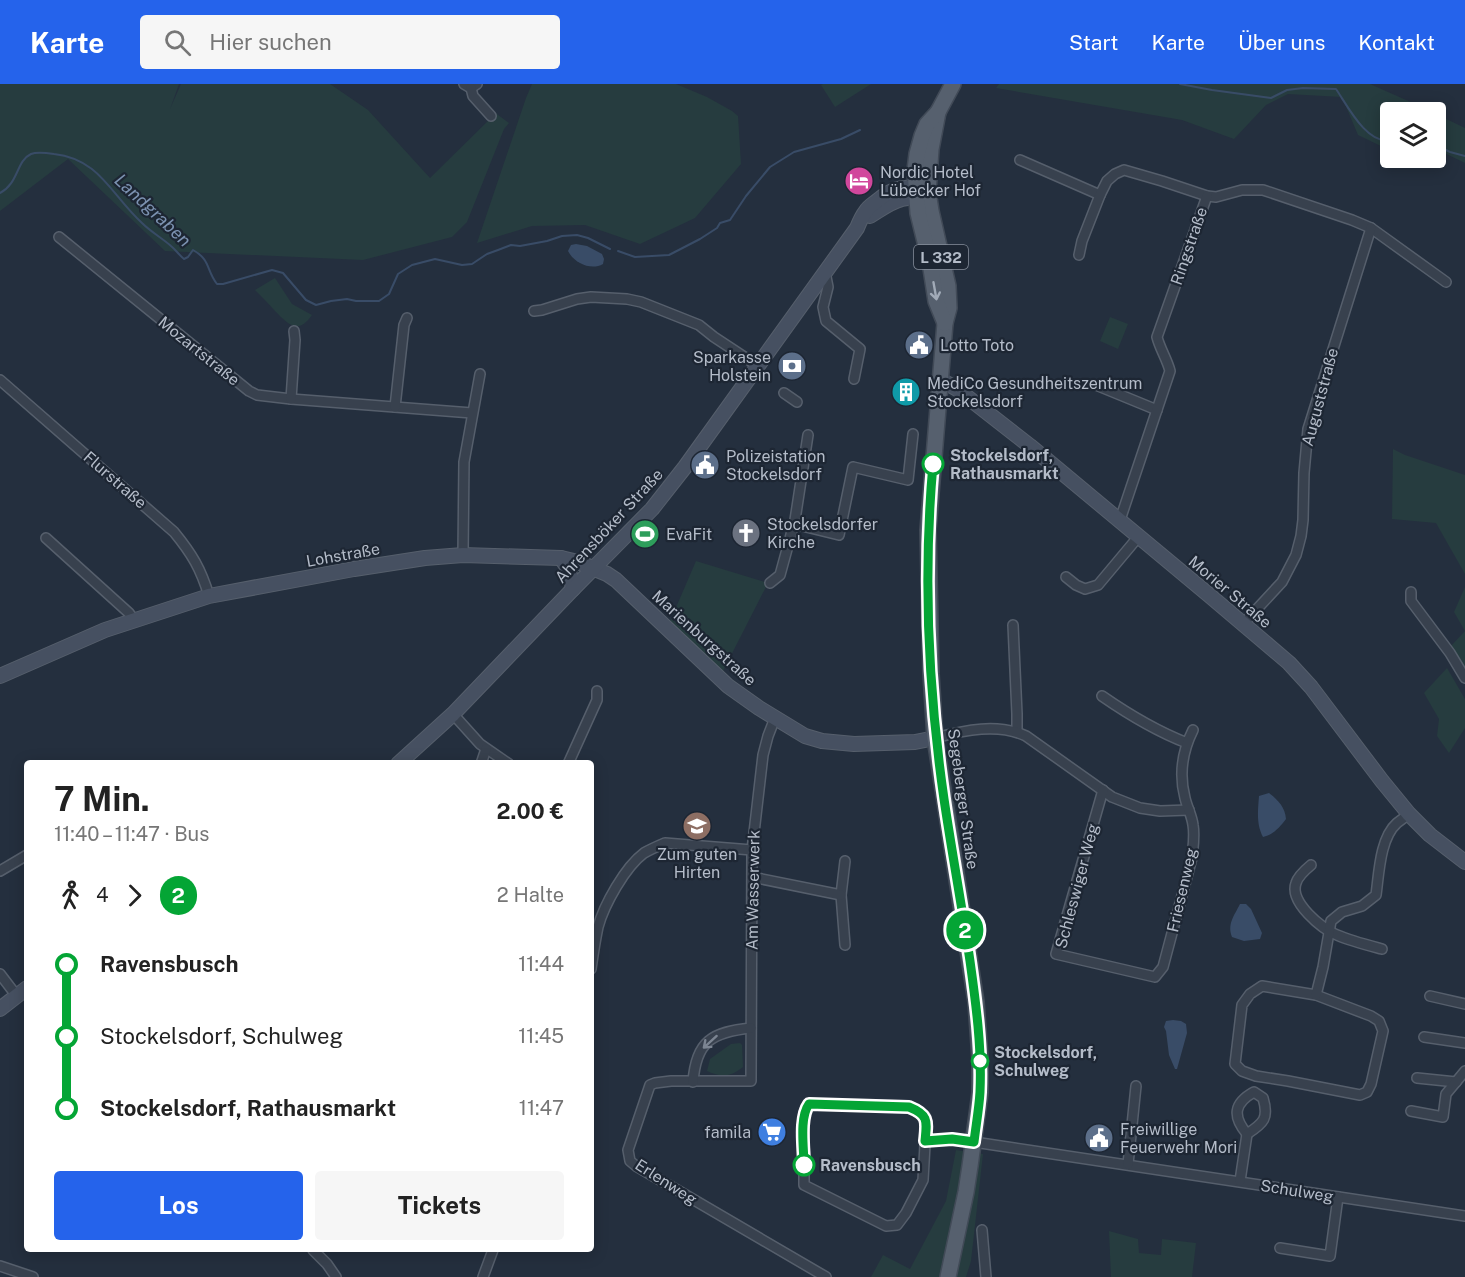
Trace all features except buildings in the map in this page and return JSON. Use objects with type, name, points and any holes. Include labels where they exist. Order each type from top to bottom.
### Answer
[{"type":"main road","name":"Segeberger Straße","points":[[948,1277],[974,1142],[980,1093],[980,1059],[976,1002],[935,738],[931,674],[928,530],[945,323],[949,308],[948,286],[931,211],[920,193],[916,163],[927,124],[938,112],[953,84]]},
{"type":"main road","name":"Ahrensböker Straße","points":[[402,760],[453,714],[660,499],[857,228],[870,216],[891,203],[920,193]]},
{"type":"main road","name":"Morier Straße","points":[[941,380],[957,389],[1022,440],[1288,663],[1311,687],[1409,814],[1430,835],[1465,862]]},
{"type":"main road","name":"Lohstraße","points":[[0,676],[105,630],[209,596],[354,569],[424,558],[463,555],[561,558],[594,569]]},
{"type":"main road","points":[[561,558],[571,574],[573,589]]},
{"type":"main road","name":"Marienburgstraße","points":[[594,569],[616,580],[721,680],[746,699],[805,736],[822,741],[854,744],[915,742],[935,738]]},
{"type":"main road","points":[[0,1009],[22,992]]},
{"type":"street","points":[[470,85],[473,96],[491,116]]},
{"type":"street","points":[[1020,160],[1100,195]]},
{"type":"street","points":[[1079,255],[1100,195],[1107,181],[1115,174],[1124,170],[1207,196]]},
{"type":"street","name":"Ringstraße","points":[[1120,520],[1170,371],[1157,337],[1207,196],[1216,197],[1242,190],[1263,190],[1352,220],[1371,228],[1446,282]]},
{"type":"street","name":"Auguststraße","points":[[1243,624],[1282,582],[1296,555],[1303,520],[1308,429],[1371,228]]},
{"type":"street","name":"Mozartstraße","points":[[59,237],[242,386],[257,395],[472,413]]},
{"type":"street","points":[[825,272],[828,288],[823,307],[826,321],[860,349],[854,379]]},
{"type":"street","points":[[534,311],[591,297],[641,302],[699,324],[714,337],[758,366]]},
{"type":"street","points":[[395,407],[404,325],[407,318]]},
{"type":"street","points":[[291,399],[294,331]]},
{"type":"street","points":[[463,555],[462,481],[480,374]]},
{"type":"street","name":"Flurstraße","points":[[0,380],[174,532],[196,561],[209,596]]},
{"type":"street","points":[[1096,386],[1157,410]]},
{"type":"street","points":[[784,393],[797,402]]},
{"type":"street","points":[[794,524],[839,535],[853,467],[908,480],[913,434]]},
{"type":"street","points":[[770,583],[780,575],[794,524],[808,435]]},
{"type":"street","points":[[1066,577],[1085,589],[1098,585],[1139,536]]},
{"type":"street","points":[[46,538],[134,620]]},
{"type":"street","points":[[1411,592],[1411,601],[1450,653],[1465,678]]},
{"type":"street","points":[[1013,625],[1017,732]]},
{"type":"street","points":[[570,760],[597,700],[597,691]]},
{"type":"street","points":[[1101,696],[1142,722],[1186,743]]},
{"type":"street","points":[[453,714],[480,744],[503,760]]},
{"type":"street","name":"Am Wasserwerk","points":[[751,1081],[752,850],[763,754],[775,718]]},
{"type":"street","points":[[935,738],[956,732],[994,728],[1017,732],[1112,797],[1140,808],[1160,811],[1189,810]]},
{"type":"street","name":"Friesenweg","points":[[1155,977],[1163,967],[1192,858],[1193,823],[1184,797],[1181,773],[1186,743],[1193,730]]},
{"type":"street","points":[[482,760],[486,749]]},
{"type":"street","name":"Schleswiger Weg","points":[[1103,790],[1056,954],[1155,977]]},
{"type":"street","points":[[1316,995],[1331,921],[1342,912],[1362,906],[1376,895],[1384,845],[1388,835],[1396,824],[1409,814]]},
{"type":"street","points":[[594,951],[604,909],[633,863],[643,854],[665,843],[752,850]]},
{"type":"street","points":[[0,871],[24,857]]},
{"type":"street","points":[[845,861],[841,895],[845,945]]},
{"type":"street","points":[[1311,865],[1295,884],[1296,896],[1313,920],[1334,935],[1382,949]]},
{"type":"street","points":[[752,877],[841,895]]},
{"type":"street","points":[[0,974],[22,992]]},
{"type":"street","points":[[1262,986],[1316,995],[1371,1016],[1379,1021],[1383,1031],[1371,1084],[1367,1092],[1360,1095],[1256,1076],[1242,1071],[1235,1064],[1242,1005],[1250,994],[1262,986]]},
{"type":"street","points":[[1430,996],[1465,1004]]},
{"type":"street","points":[[693,1082],[694,1065],[705,1044],[726,1031],[752,1028]]},
{"type":"street","points":[[1424,1037],[1465,1043]]},
{"type":"street","points":[[1411,1111],[1443,1117],[1446,1094],[1465,1071]]},
{"type":"street","points":[[1254,1092],[1256,1076]]},
{"type":"street","points":[[1417,1078],[1456,1082]]},
{"type":"street","name":"Erlenweg","points":[[751,1081],[671,1082],[650,1085],[628,1150],[630,1161],[710,1211],[826,1277]]},
{"type":"street","points":[[1128,1164],[1136,1086]]},
{"type":"street","points":[[1240,1181],[1247,1134],[1237,1116],[1237,1109],[1242,1098],[1254,1092]]},
{"type":"street","points":[[1247,1134],[1260,1125],[1266,1115],[1263,1098],[1254,1092]]},
{"type":"street","points":[[809,1104],[909,1107],[925,1116],[925,1141],[923,1180],[897,1225],[886,1226],[804,1185],[804,1120],[805,1110],[809,1104]]},
{"type":"street","points":[[925,1141],[952,1139],[974,1142]]},
{"type":"street","name":"Schulweg","points":[[974,1142],[1465,1216]]},
{"type":"street","points":[[1280,1248],[1330,1256],[1338,1197]]},
{"type":"street","points":[[982,1230],[986,1277]]},
{"type":"street","points":[[315,1252],[336,1277]]},
{"type":"street","points":[[483,1277],[492,1252]]},
{"type":"street","points":[[0,1266],[33,1277]]},
{"type":"green space","points":[[0,84],[179,84],[170,109],[181,84],[330,84],[368,110],[430,178],[491,118],[494,112],[509,123],[504,129],[467,222],[452,237],[363,260],[165,251],[68,159],[0,211]]},
{"type":"green space","points":[[532,84],[676,84],[707,97],[738,116],[741,164],[695,218],[640,244],[585,225],[532,226],[477,243]]},
{"type":"green space","points":[[871,84],[835,107],[821,85]]},
{"type":"green space","points":[[999,84],[1370,84],[1410,102],[1380,102],[1380,146],[1358,135],[1342,97],[1288,94],[1266,105],[1234,139],[1182,120],[996,88]]},
{"type":"green space","points":[[1446,119],[1465,128],[1465,163],[1446,154]]},
{"type":"green space","points":[[275,278],[292,304],[312,315],[302,325],[289,324],[255,290]]},
{"type":"green space","points":[[1110,317],[1128,324],[1118,349],[1100,341]]},
{"type":"green space","points":[[1393,449],[1465,475],[1465,574],[1436,523],[1392,519]]},
{"type":"green space","points":[[696,561],[768,583],[720,677],[668,626]]},
{"type":"green space","points":[[1465,587],[1465,631],[1454,612]]},
{"type":"green space","points":[[1465,631],[1465,669],[1451,646]]},
{"type":"green space","points":[[1447,668],[1465,699],[1465,728],[1449,753],[1437,736],[1439,719],[1424,693]]},
{"type":"green space","points":[[740,1043],[743,1067],[726,1075],[717,1075],[707,1071],[710,1059],[731,1044]]},
{"type":"green space","points":[[956,1150],[983,1154],[971,1261],[966,1277],[871,1277],[883,1255],[910,1269],[946,1201]]},
{"type":"green space","points":[[1109,1231],[1138,1239],[1139,1253],[1161,1255],[1162,1239],[1196,1243],[1192,1277],[1111,1277]]},
{"type":"water","points":[[571,245],[587,246],[602,254],[603,264],[593,267],[583,265],[574,259],[568,251]]},
{"type":"water","points":[[1269,793],[1280,804],[1286,819],[1273,833],[1263,837],[1258,822],[1259,796]]},
{"type":"water","points":[[1240,904],[1246,904],[1251,909],[1262,933],[1260,939],[1244,941],[1232,937],[1231,924]]},
{"type":"water","points":[[1173,1020],[1186,1024],[1187,1033],[1177,1069],[1169,1055],[1164,1027],[1166,1021]]},
{"type":"waterway","name":"Landgraben","points":[[1180,84],[1271,98],[1287,90],[1336,89],[1358,122],[1373,136],[1380,139]]},
{"type":"waterway","name":"Landgraben","points":[[618,251],[635,257],[669,255],[700,239],[717,228],[720,223],[730,220],[770,167],[794,152],[841,139],[860,130]]},
{"type":"waterway","name":"Landgraben","points":[[1446,150],[1465,156]]},
{"type":"waterway","name":"Landgraben","points":[[0,193],[11,184],[22,162],[31,154],[48,153],[70,157],[94,171],[142,223],[184,259],[193,250],[199,254],[206,261],[217,284],[272,270],[283,273],[306,300],[316,305],[347,299],[379,301],[389,294],[398,274],[412,265],[435,259],[462,265],[472,264],[487,254],[511,245],[520,246],[562,236],[577,235],[610,249]]},
{"type":"bus line","name":"2","points":[[804,1165],[804,1120],[805,1110],[809,1104],[909,1107],[925,1116],[925,1141],[952,1139],[974,1142],[980,1093],[976,1002],[946,817],[933,714],[928,567],[933,464]]},
{"type":"place","name":"Nordic Hotel Lübecker Hof","points":[[859,181]]},
{"type":"place","name":"Lotto Toto","points":[[919,345]]},
{"type":"place","name":"Sparkasse Holstein","points":[[792,366]]},
{"type":"place","name":"MediCo Gesundheitszentrum Stockelsdorf","points":[[906,392]]},
{"type":"place","name":"Stockelsdorf, Rathausmarkt","points":[[933,464]]},
{"type":"place","name":"Polizeistation Stockelsdorf","points":[[705,465]]},
{"type":"place","name":"Stockelsdorfer Kirche","points":[[746,533]]},
{"type":"place","name":"EvaFit","points":[[645,534]]},
{"type":"place","name":"Zum guten Hirten","points":[[697,826]]},
{"type":"place","name":"Stockelsdorf, Schulweg","points":[[980,1061]]},
{"type":"place","name":"famila","points":[[772,1132]]},
{"type":"place","name":"Freiwillige Feuerwehr Mori","points":[[1099,1138]]},
{"type":"place","name":"Ravensbusch","points":[[804,1165]]}]
